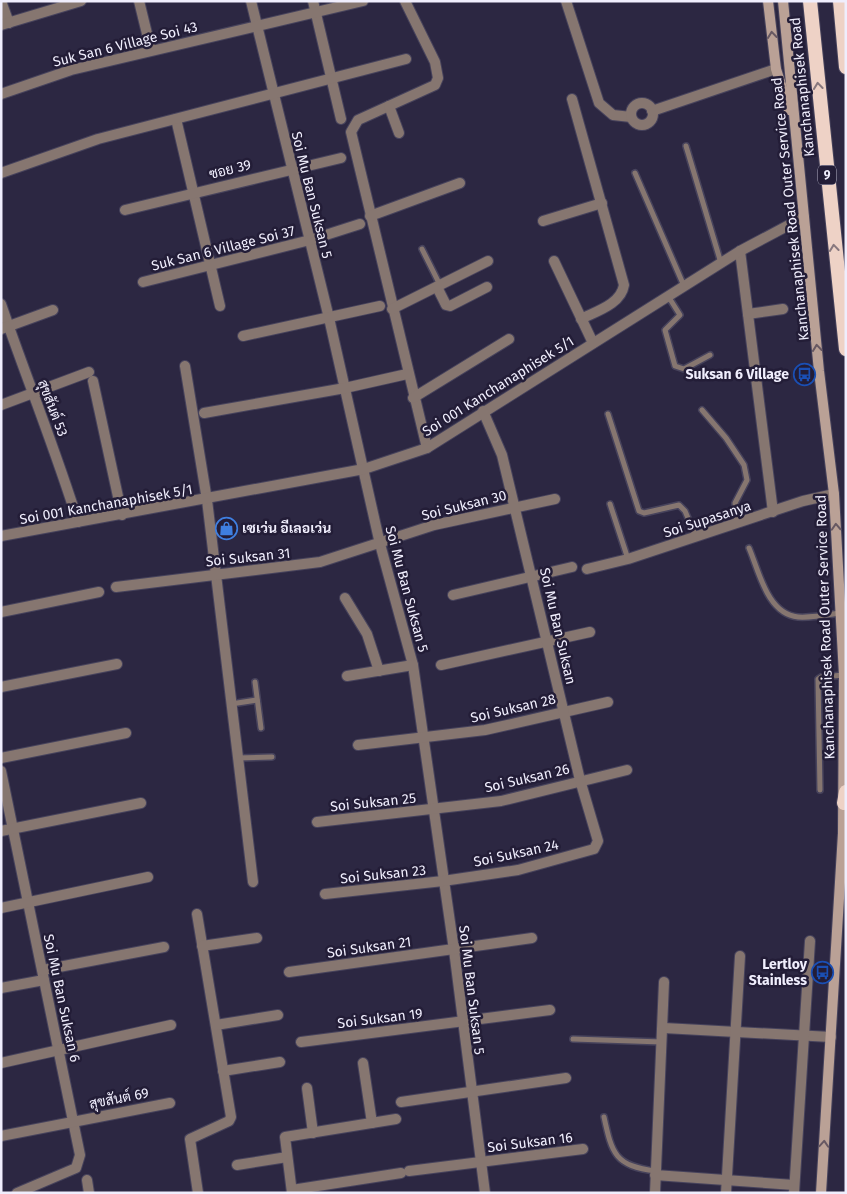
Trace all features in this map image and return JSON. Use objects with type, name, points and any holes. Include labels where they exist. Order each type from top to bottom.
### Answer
[{"type":"highway","name":"Kanchanaphisek Road","points":[[810,1],[846,348]]},
{"type":"highway","points":[[840,1],[846,67]]},
{"type":"main road","points":[[768,1],[776,69],[795,130]]},
{"type":"main road","name":"Kanchanaphisek Road Outer Service Road","points":[[784,1],[795,130],[834,494],[844,675],[845,798],[821,1193]]},
{"type":"street","points":[[2,1],[5,24],[81,1]]},
{"type":"street","points":[[139,1],[151,50]]},
{"type":"street","name":"Soi Mu Ban Suksan 5","points":[[251,1],[329,318],[380,544],[412,665],[454,950],[485,1193]]},
{"type":"street","points":[[313,1],[330,80],[341,119]]},
{"type":"street","name":"Suk San 6 Village Soi 43","points":[[1,94],[71,70],[363,1]]},
{"type":"street","points":[[404,1],[435,62],[438,78],[435,85],[358,120],[351,132],[426,448]]},
{"type":"street","points":[[566,1],[599,103],[613,115],[631,117],[635,123],[644,126],[651,120],[652,111],[648,105],[641,103],[634,107],[631,117]]},
{"type":"street","points":[[1,173],[98,139],[273,96],[406,59]]},
{"type":"street","points":[[652,111],[776,69]]},
{"type":"street","points":[[572,99],[624,285],[623,293],[616,300],[581,319]]},
{"type":"street","points":[[389,106],[399,133]]},
{"type":"street","points":[[176,119],[220,306]]},
{"type":"street","name":"ซอย 39","points":[[125,210],[291,168],[341,158]]},
{"type":"street","points":[[370,216],[460,183]]},
{"type":"street","points":[[543,221],[602,203]]},
{"type":"street","name":"Soi 001 Kanchanaphisek 5/1","points":[[1,536],[207,500],[364,469],[426,448],[740,251],[804,216]]},
{"type":"street","name":"Suk San 6 Village Soi 37","points":[[143,282],[310,240],[360,224]]},
{"type":"street","points":[[740,251],[773,512]]},
{"type":"street","points":[[392,309],[488,261]]},
{"type":"street","points":[[554,261],[592,343]]},
{"type":"street","points":[[438,286],[446,305],[450,306],[487,287]]},
{"type":"street","name":"สุขสันต์ 53","points":[[1,304],[5,328],[59,461],[78,522]]},
{"type":"street","points":[[243,336],[380,306]]},
{"type":"street","points":[[748,314],[783,309]]},
{"type":"street","points":[[5,328],[53,310]]},
{"type":"street","points":[[413,398],[509,339]]},
{"type":"street","points":[[185,366],[207,500],[214,574],[253,882]]},
{"type":"street","points":[[204,413],[344,388],[408,374]]},
{"type":"street","points":[[1,405],[91,377],[122,515]]},
{"type":"street","name":"Soi Mu Ban Suksan","points":[[483,411],[502,454],[516,507],[580,780],[598,841],[594,850]]},
{"type":"street","name":"Soi Supasanya","points":[[587,569],[628,559],[803,501],[834,494]]},
{"type":"street","name":"Soi Suksan 30","points":[[380,544],[434,525],[555,499]]},
{"type":"street","name":"Soi Suksan 31","points":[[116,587],[320,562],[380,544]]},
{"type":"street","points":[[453,596],[572,567]]},
{"type":"street","points":[[1,612],[99,592]]},
{"type":"street","points":[[345,598],[367,634],[379,670]]},
{"type":"street","points":[[442,665],[590,632]]},
{"type":"street","points":[[1,687],[117,664]]},
{"type":"street","points":[[347,676],[412,665]]},
{"type":"street","name":"Soi Suksan 28","points":[[358,746],[485,730],[608,702]]},
{"type":"street","points":[[1,758],[126,733]]},
{"type":"street","name":"Soi Suksan 26","points":[[432,810],[500,800],[627,770]]},
{"type":"street","name":"Soi Mu Ban Suksan 6","points":[[1,771],[80,1155],[76,1168],[17,1193]]},
{"type":"street","points":[[1,831],[140,803]]},
{"type":"street","name":"Soi Suksan 25","points":[[317,822],[432,810]]},
{"type":"street","name":"Soi Suksan 24","points":[[443,881],[518,870],[594,850]]},
{"type":"street","points":[[1,908],[148,877]]},
{"type":"street","name":"Soi Suksan 23","points":[[325,894],[443,881]]},
{"type":"street","points":[[197,914],[230,1120],[190,1139],[198,1193]]},
{"type":"street","points":[[202,946],[257,938]]},
{"type":"street","name":"Soi Suksan 21","points":[[289,972],[532,938]]},
{"type":"street","points":[[656,1173],[794,1189],[810,941]]},
{"type":"street","points":[[1,988],[43,975],[164,947]]},
{"type":"street","points":[[726,1193],[740,956]]},
{"type":"street","points":[[655,1193],[664,1028],[664,982]]},
{"type":"street","name":"Soi Suksan 19","points":[[301,1042],[550,1010]]},
{"type":"street","points":[[216,1025],[278,1015]]},
{"type":"street","points":[[1,1063],[59,1048],[171,1025]]},
{"type":"street","points":[[664,1028],[736,1030],[804,1037],[831,1037]]},
{"type":"street","points":[[223,1071],[280,1062]]},
{"type":"street","points":[[364,1064],[372,1123]]},
{"type":"street","points":[[401,1102],[566,1078]]},
{"type":"street","points":[[307,1088],[313,1133]]},
{"type":"street","name":"สุขสันต์ 69","points":[[1,1136],[170,1102]]},
{"type":"street","points":[[292,1192],[285,1138],[396,1119]]},
{"type":"street","name":"Soi Suksan 16","points":[[292,1192],[405,1172],[583,1149]]},
{"type":"street","points":[[237,1165],[287,1157]]},
{"type":"street","points":[[87,1180],[89,1193]]},
{"type":"lane","points":[[686,146],[721,263]]},
{"type":"lane","points":[[635,173],[684,286]]},
{"type":"lane","points":[[422,249],[438,286]]},
{"type":"lane","points":[[668,296],[680,315],[665,330],[675,366],[684,368],[710,355]]},
{"type":"lane","points":[[702,410],[726,438],[744,465],[747,480],[735,503],[738,524]]},
{"type":"lane","points":[[608,414],[639,511],[644,513],[679,505],[685,511],[696,537]]},
{"type":"lane","points":[[610,504],[628,559]]},
{"type":"lane","points":[[749,548],[773,604],[782,612],[797,617],[841,613]]},
{"type":"lane","points":[[820,790],[818,679],[821,677],[844,675]]},
{"type":"lane","points":[[255,682],[261,728]]},
{"type":"lane","points":[[230,704],[257,700]]},
{"type":"lane","points":[[237,758],[272,757]]},
{"type":"lane","points":[[573,1038],[662,1042]]},
{"type":"lane","points":[[604,1117],[610,1144],[618,1156],[633,1168],[656,1173]]},
{"type":"place","name":"Suksan 6 Village","points":[[805,374]]},
{"type":"place","name":"เซเว่น อีเลอเว่น","points":[[226,528]]},
{"type":"place","name":"Lertloy Stainless","points":[[823,972]]}]
